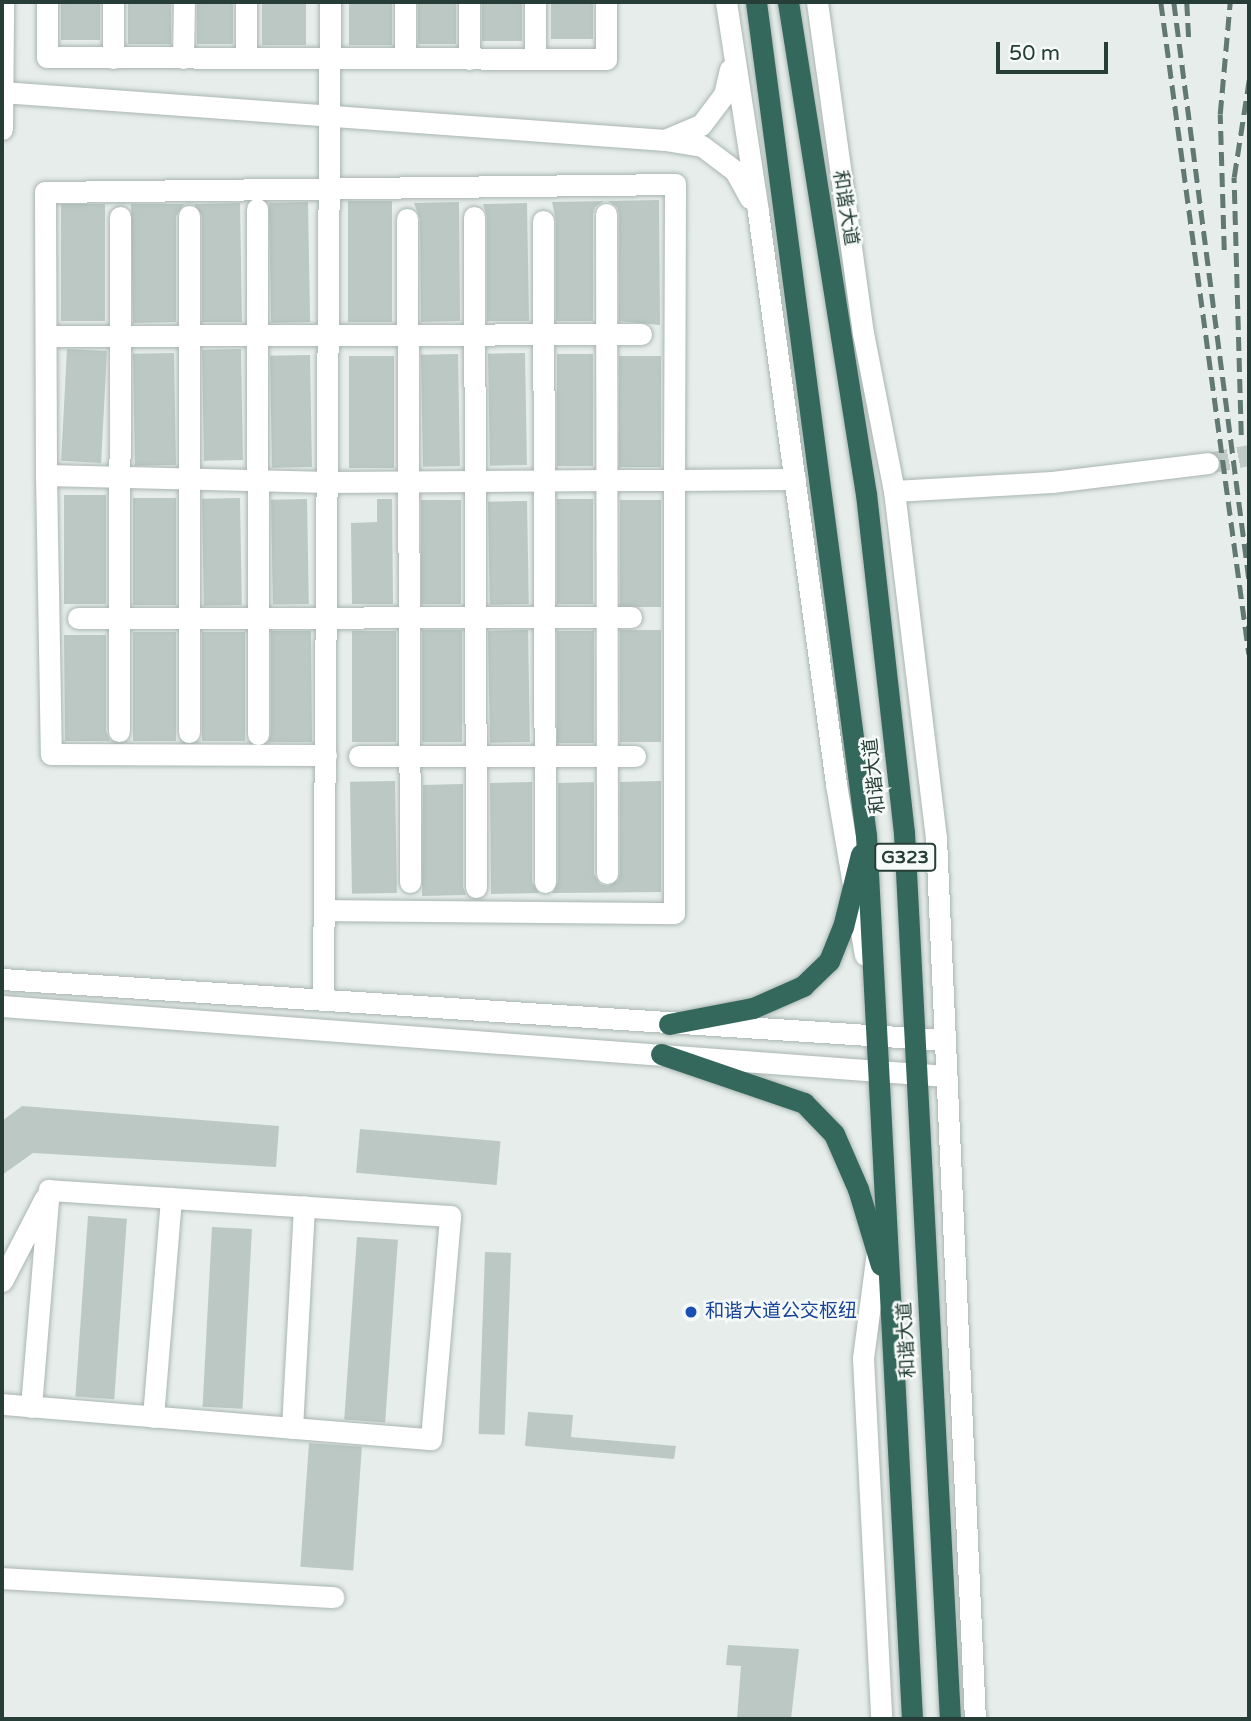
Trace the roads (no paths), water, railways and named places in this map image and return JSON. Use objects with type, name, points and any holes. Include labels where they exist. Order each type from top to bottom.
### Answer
[{"type":"highway","name":"和谐大道","points":[[757,2],[866,835],[879,1038],[912,1719]]},
{"type":"highway","name":"和谐大道","points":[[788,2],[866,494],[904,833],[950,1719]]},
{"type":"highway","points":[[669,1024],[753,1008],[803,986],[829,961],[843,927],[866,835]]},
{"type":"highway","points":[[661,1054],[804,1103],[835,1134],[858,1189],[890,1294]]},
{"type":"street","points":[[2,129],[3,2]]},
{"type":"street","points":[[47,2],[47,57],[469,59],[606,59],[606,2]]},
{"type":"street","points":[[113,2],[113,58]]},
{"type":"street","points":[[183,58],[184,2]]},
{"type":"street","points":[[246,2],[246,58]]},
{"type":"street","points":[[323,1000],[329,482],[330,2]]},
{"type":"street","points":[[405,2],[405,58]]},
{"type":"street","points":[[469,2],[469,59]]},
{"type":"street","points":[[535,2],[535,59]]},
{"type":"street","points":[[726,2],[853,886],[879,1038]]},
{"type":"street","points":[[817,2],[863,333],[894,491],[936,838],[975,1719]]},
{"type":"street","points":[[664,140],[701,125],[724,94],[733,59]]},
{"type":"street","points":[[2,92],[330,113],[664,140],[702,146],[735,171],[758,212]]},
{"type":"street","points":[[324,910],[674,913],[675,184],[46,192],[46,475],[51,754],[326,755]]},
{"type":"street","points":[[257,209],[258,734]]},
{"type":"street","points":[[606,214],[607,873]]},
{"type":"street","points":[[189,216],[189,732]]},
{"type":"street","points":[[119,731],[120,217]]},
{"type":"street","points":[[474,217],[476,887]]},
{"type":"street","points":[[407,219],[410,882]]},
{"type":"street","points":[[543,221],[545,882]]},
{"type":"street","points":[[46,336],[641,334]]},
{"type":"street","points":[[894,491],[1052,482],[1208,463]]},
{"type":"street","points":[[46,475],[329,482],[795,479]]},
{"type":"street","points":[[78,618],[631,617]]},
{"type":"street","points":[[359,756],[635,756]]},
{"type":"street","points":[[2,979],[879,1038],[945,1040]]},
{"type":"street","points":[[2,1006],[946,1076]]},
{"type":"street","points":[[880,1070],[877,1254],[863,1358],[881,1719]]},
{"type":"street","points":[[2,1404],[431,1439],[450,1216],[49,1190]]},
{"type":"street","points":[[2,1281],[49,1190]]},
{"type":"street","points":[[31,1406],[49,1190]]},
{"type":"street","points":[[153,1416],[171,1198]]},
{"type":"street","points":[[292,1428],[304,1206]]},
{"type":"street","points":[[2,1578],[333,1597]]},
{"type":"tunnel","points":[[1208,463],[1249,455]]},
{"type":"railway","points":[[1161,2],[1249,654]]},
{"type":"railway","points":[[1174,2],[1249,579]]},
{"type":"railway","points":[[1187,2],[1189,40]]},
{"type":"railway","points":[[1224,250],[1220,114],[1230,2]]},
{"type":"railway","points":[[1241,435],[1234,177],[1249,80]]},
{"type":"place","name":"和谐大道公交枢纽","points":[[691,1312]]}]
